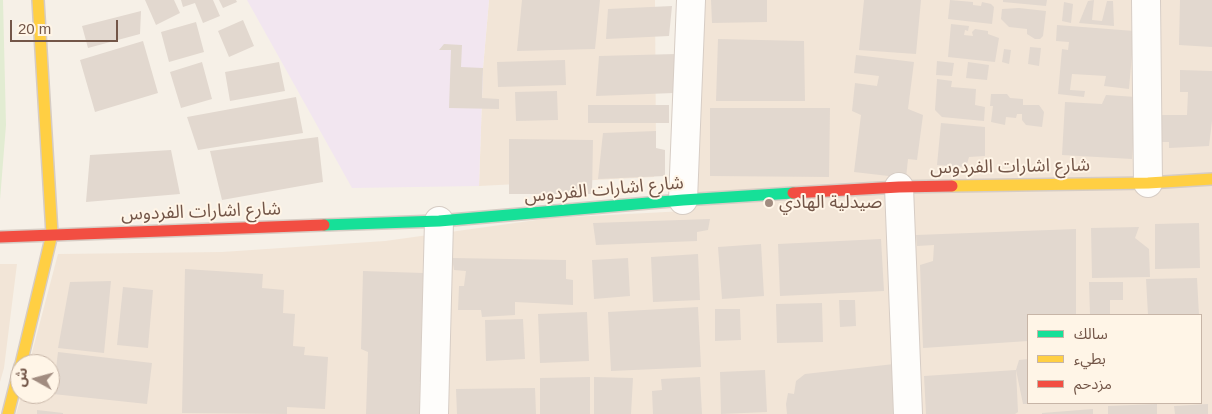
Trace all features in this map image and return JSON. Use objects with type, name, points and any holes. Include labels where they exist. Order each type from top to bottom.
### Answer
[{"type":"street","points":[[23,354],[52,234],[38,0]]},
{"type":"street","points":[[683,200],[691,0]]},
{"type":"street","points":[[1146,0],[1148,183]]},
{"type":"street","name":"شارع اشارات الفردوس","points":[[0,237],[439,221],[683,200],[899,187],[1148,183],[1212,179]]},
{"type":"street","points":[[899,187],[908,414]]},
{"type":"street","points":[[434,414],[439,221]]},
{"type":"shaded area","points":[[247,0],[489,0],[483,68],[479,186],[352,188]]},
{"type":"shaded area","points":[[489,0],[655,0],[656,148],[654,177],[479,186],[483,68]]},
{"type":"shaded area","points":[[692,0],[1212,0],[1212,414],[16,414],[19,404],[60,404],[60,354],[32,354],[58,254],[222,252],[385,241],[551,218],[685,211]]},
{"type":"shaded area","points":[[0,264],[17,264],[4,368],[0,382]]},
{"type":"green space","points":[[0,0],[3,0],[6,125],[0,200]]},
{"type":"building","points":[[145,0],[174,0],[180,13],[156,25]]},
{"type":"building","points":[[181,0],[213,0],[220,16],[203,23],[195,3],[183,7]]},
{"type":"building","points":[[219,0],[236,0],[237,2],[223,8]]},
{"type":"building","points":[[522,0],[600,0],[595,49],[517,51]]},
{"type":"building","points":[[711,0],[767,0],[767,22],[712,23]]},
{"type":"building","points":[[864,0],[921,0],[916,54],[859,50]]},
{"type":"building","points":[[950,0],[973,2],[973,5],[981,6],[982,2],[991,4],[994,7],[992,24],[948,19]]},
{"type":"building","points":[[1003,0],[1047,0],[1046,6],[1003,2]]},
{"type":"building","points":[[1094,0],[1092,20],[1102,21],[1107,1],[1113,1],[1114,26],[1079,23],[1088,1]]},
{"type":"building","points":[[1180,0],[1212,0],[1212,47],[1179,45]]},
{"type":"building","points":[[1064,2],[1073,4],[1071,23],[1062,21]]},
{"type":"building","points":[[672,6],[669,36],[606,39],[608,9]]},
{"type":"building","points":[[1019,8],[1046,11],[1043,36],[1040,39],[1035,39],[1027,34],[1027,29],[1009,27],[1001,19],[1002,9]]},
{"type":"building","points":[[141,11],[140,34],[88,48],[82,26]]},
{"type":"building","points":[[243,20],[254,46],[229,57],[218,31]]},
{"type":"building","points":[[196,22],[204,52],[169,62],[161,32]]},
{"type":"building","points":[[951,24],[969,26],[968,31],[965,30],[964,35],[973,36],[972,32],[975,29],[988,31],[988,34],[999,38],[995,62],[948,57]]},
{"type":"building","points":[[1057,25],[1134,31],[1129,89],[1104,86],[1106,76],[1072,74],[1070,90],[1085,91],[1084,97],[1058,94],[1062,49],[1068,50],[1069,42],[1056,41]]},
{"type":"building","points":[[718,39],[804,41],[805,101],[716,101]]},
{"type":"building","points":[[143,41],[158,93],[95,112],[80,60]]},
{"type":"building","points":[[444,44],[462,45],[461,67],[483,68],[482,98],[499,99],[499,109],[449,108],[451,50],[439,50]]},
{"type":"building","points":[[1030,47],[1041,48],[1039,66],[1028,64]]},
{"type":"building","points":[[1004,49],[1011,50],[1009,64],[1002,62]]},
{"type":"building","points":[[676,54],[674,93],[596,96],[599,56]]},
{"type":"building","points":[[856,55],[914,62],[908,109],[923,115],[917,160],[908,159],[906,178],[854,172],[861,115],[852,111],[855,83],[877,86],[879,76],[854,73]]},
{"type":"building","points":[[565,60],[566,85],[498,87],[497,62]]},
{"type":"building","points":[[937,61],[954,63],[952,76],[936,75]]},
{"type":"building","points":[[202,62],[212,99],[181,108],[170,72]]},
{"type":"building","points":[[279,62],[285,91],[230,101],[225,72]]},
{"type":"building","points":[[968,62],[989,65],[987,80],[966,78]]},
{"type":"building","points":[[1180,70],[1212,71],[1212,121],[1209,146],[1169,148],[1169,142],[1161,142],[1161,115],[1187,115],[1188,92],[1180,92]]},
{"type":"building","points":[[937,79],[952,81],[951,87],[976,89],[975,105],[985,107],[984,121],[942,117],[935,110]]},
{"type":"building","points":[[557,91],[558,120],[516,121],[515,92]]},
{"type":"building","points":[[991,94],[1007,94],[1010,98],[1023,99],[1023,105],[1039,105],[1044,112],[1042,127],[1026,125],[1022,120],[1022,114],[1017,114],[1016,118],[1006,117],[1005,125],[991,122],[993,106],[990,106]]},
{"type":"building","points":[[1106,95],[1136,97],[1132,159],[1062,155],[1065,102],[1102,104]]},
{"type":"building","points":[[296,97],[303,133],[198,150],[187,117]]},
{"type":"building","points":[[588,105],[669,105],[669,123],[588,123]]},
{"type":"building","points":[[710,108],[830,108],[829,177],[710,176]]},
{"type":"building","points":[[941,123],[985,127],[985,156],[969,157],[966,167],[937,165]]},
{"type":"building","points":[[656,131],[656,148],[665,150],[665,176],[598,179],[603,133]]},
{"type":"building","points":[[318,137],[323,182],[222,200],[210,151]]},
{"type":"building","points":[[509,139],[593,140],[592,194],[509,194]]},
{"type":"building","points":[[171,150],[180,194],[86,202],[90,155]]},
{"type":"building","points":[[710,219],[708,230],[697,232],[697,241],[596,245],[593,223]]},
{"type":"building","points":[[1199,223],[1200,268],[1155,269],[1155,224]]},
{"type":"building","points":[[1139,227],[1135,238],[1149,249],[1150,277],[1092,278],[1091,228]]},
{"type":"building","points":[[1076,229],[1076,314],[1027,314],[1027,341],[923,348],[920,265],[933,261],[934,245],[917,246],[916,235]]},
{"type":"building","points":[[881,239],[884,291],[780,296],[778,244]]},
{"type":"building","points":[[761,244],[764,296],[722,299],[718,247]]},
{"type":"building","points":[[698,254],[700,300],[653,302],[651,257]]},
{"type":"building","points":[[452,258],[566,260],[566,279],[573,280],[573,305],[515,302],[515,315],[482,317],[481,310],[458,310],[459,286],[464,286],[466,271],[454,270]]},
{"type":"building","points":[[628,258],[630,296],[594,299],[592,260]]},
{"type":"building","points":[[185,269],[263,274],[262,288],[284,290],[283,313],[295,314],[293,346],[305,347],[304,355],[328,357],[325,409],[287,407],[287,414],[182,413]]},
{"type":"building","points":[[363,271],[423,273],[419,414],[366,414],[368,352],[361,349]]},
{"type":"building","points":[[1197,278],[1199,314],[1148,314],[1146,279]]},
{"type":"building","points":[[111,281],[104,353],[58,348],[70,282]]},
{"type":"building","points":[[1089,282],[1123,282],[1123,300],[1110,300],[1110,314],[1090,314]]},
{"type":"building","points":[[123,287],[153,290],[148,348],[117,345]]},
{"type":"building","points":[[839,300],[855,300],[856,326],[840,327]]},
{"type":"building","points":[[822,303],[823,342],[777,343],[776,304]]},
{"type":"building","points":[[698,307],[701,367],[611,371],[608,312]]},
{"type":"building","points":[[715,309],[740,309],[741,340],[715,341]]},
{"type":"building","points":[[587,312],[589,361],[540,363],[538,314]]},
{"type":"building","points":[[523,319],[525,359],[486,361],[485,320]]},
{"type":"building","points":[[58,352],[152,363],[147,404],[60,395],[60,354],[58,354]]},
{"type":"building","points":[[1027,359],[1027,404],[1023,404],[1016,370],[1019,360]]},
{"type":"building","points":[[894,364],[895,414],[787,414],[788,393],[794,394],[796,381],[805,374]]},
{"type":"building","points":[[765,370],[767,412],[721,414],[720,372]]},
{"type":"building","points":[[1016,370],[1018,412],[1015,414],[926,414],[924,376]]},
{"type":"building","points":[[590,377],[590,414],[540,414],[540,378]]},
{"type":"building","points":[[594,377],[633,378],[631,414],[594,414]]},
{"type":"building","points":[[700,377],[702,414],[653,414],[652,391],[662,390],[661,379]]},
{"type":"building","points":[[535,388],[536,414],[457,414],[456,389]]},
{"type":"building","points":[[1157,404],[1157,414],[1108,414],[1108,406]]},
{"type":"building","points":[[1208,404],[1208,414],[1175,414],[1174,406]]},
{"type":"building","points":[[1093,409],[1093,414],[1042,414],[1042,413]]},
{"type":"building","points":[[37,410],[63,413],[63,414],[37,414]]},
{"type":"traffic: fast","points":[[324,225],[439,221],[683,200],[793,193]]},
{"type":"traffic: slow","points":[[23,354],[52,234],[38,0]]},
{"type":"traffic: slow","points":[[952,186],[1148,183],[1212,179]]},
{"type":"traffic: slow","points":[[8,414],[10,404]]},
{"type":"traffic: jam","points":[[793,193],[952,186]]},
{"type":"traffic: jam","points":[[0,237],[324,225]]},
{"type":"place","name":"صيدلية الهادي","points":[[769,203]]}]
